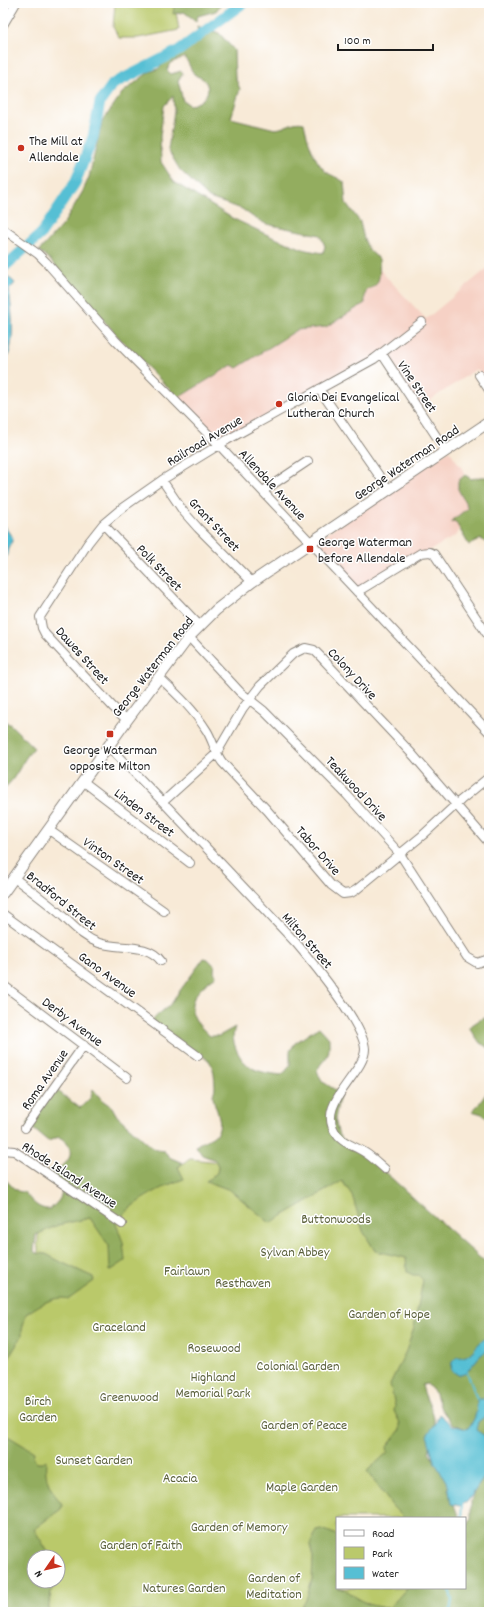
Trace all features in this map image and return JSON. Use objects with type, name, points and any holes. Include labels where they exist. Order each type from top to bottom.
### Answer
[{"type":"main road","name":"George Waterman Road","points":[[3,893],[127,720],[199,625],[223,603],[252,582],[489,422]]},
{"type":"street","points":[[3,25],[16,3]]},
{"type":"street","name":"Allendale Avenue","points":[[3,229],[38,254],[115,340],[263,491],[310,543],[489,732]]},
{"type":"street","name":"Railroad Avenue","points":[[40,623],[40,617],[43,612],[88,543],[103,524],[122,508],[162,480],[219,445],[382,354],[422,322]]},
{"type":"street","name":"Vine Street","points":[[382,354],[446,451]]},
{"type":"street","points":[[479,375],[489,390]]},
{"type":"street","points":[[319,389],[388,490]]},
{"type":"street","points":[[263,491],[308,461]]},
{"type":"street","name":"Grant Street","points":[[162,480],[190,519],[252,582]]},
{"type":"street","name":"Polk Street","points":[[103,524],[199,625]]},
{"type":"street","points":[[357,592],[421,552],[430,552],[434,554],[489,637]]},
{"type":"street","name":"Dawes Street","points":[[40,623],[45,634],[64,656],[127,720]]},
{"type":"street","name":"Teakwood Drive","points":[[189,638],[240,692],[347,795],[400,854],[467,957],[477,963],[489,959]]},
{"type":"street","name":"Colony Drive","points":[[163,802],[216,754],[249,699],[293,654],[305,648],[314,650],[413,755],[489,843]]},
{"type":"street","name":"Tabor Drive","points":[[159,677],[197,716],[211,738],[216,754],[338,892],[351,893],[400,854],[489,777]]},
{"type":"street","name":"Milton Street","points":[[109,747],[296,942],[360,1031],[365,1049],[364,1056],[342,1088],[333,1107],[332,1122],[334,1131],[342,1140],[363,1151],[385,1169]]},
{"type":"street","name":"Linden Street","points":[[84,782],[190,863]]},
{"type":"street","name":"Vinton Street","points":[[49,830],[164,911]]},
{"type":"street","name":"Bradford Street","points":[[14,878],[58,912],[82,934],[93,941],[100,944],[149,950],[161,961]]},
{"type":"street","name":"Gano Avenue","points":[[3,914],[198,1056]]},
{"type":"street","name":"Derby Avenue","points":[[3,985],[127,1078]]},
{"type":"street","name":"Roma Avenue","points":[[25,1128],[84,1045]]},
{"type":"street","name":"Rhode Island Avenue","points":[[3,1150],[14,1151],[122,1224]]},
{"type":"shaded area","points":[[489,267],[489,387],[478,370],[475,370],[420,407],[383,354],[220,443],[178,398],[232,365],[297,330],[326,327],[365,294],[369,287],[377,283],[380,276],[380,270],[426,319]]},
{"type":"shaded area","points":[[449,450],[465,473],[458,481],[458,489],[468,508],[451,521],[455,521],[459,528],[457,535],[360,590],[314,542]]},
{"type":"green space","points":[[115,3],[172,3],[176,12],[179,30],[138,38],[119,38],[113,27]]},
{"type":"green space","points":[[175,3],[222,3],[216,11],[198,16],[196,21],[184,12],[173,14]]},
{"type":"green space","points":[[197,26],[219,33],[234,50],[235,77],[240,89],[231,118],[275,129],[293,123],[304,123],[311,148],[317,161],[327,173],[344,182],[346,203],[360,222],[364,239],[369,250],[379,259],[379,274],[375,286],[368,289],[366,293],[365,303],[326,327],[297,330],[237,368],[232,365],[178,398],[121,340],[50,260],[39,251],[64,223],[83,191],[89,177],[102,122],[122,93],[149,72],[158,69],[164,63],[187,51],[198,33]],"holes":[[[185,57],[194,74],[205,81],[208,90],[202,100],[190,105],[183,101],[178,80],[183,74],[181,71],[171,74],[167,70],[170,63]],[[173,96],[174,111],[168,150],[180,170],[209,198],[242,209],[266,224],[320,235],[325,246],[323,253],[306,250],[272,237],[232,218],[174,182],[161,162],[160,136],[164,106]]]},
{"type":"green space","points":[[465,475],[471,479],[489,477],[489,545],[481,539],[469,545],[455,521],[450,522],[468,508],[458,489],[458,481]]},
{"type":"green space","points":[[3,715],[6,722],[11,725],[34,748],[12,780],[3,789]]},
{"type":"green space","points":[[204,958],[208,959],[215,966],[214,971],[216,976],[199,990],[194,997],[192,1011],[195,1019],[210,1036],[219,1036],[235,1027],[233,1039],[241,1058],[250,1067],[267,1073],[281,1075],[286,1071],[290,1065],[290,1051],[295,1043],[319,1027],[329,1038],[329,1048],[327,1056],[317,1072],[323,1082],[340,1093],[335,1119],[339,1136],[377,1165],[489,1266],[489,1447],[473,1432],[452,1423],[441,1409],[436,1394],[427,1384],[422,1385],[424,1394],[433,1415],[434,1423],[434,1431],[429,1453],[433,1459],[443,1466],[449,1482],[448,1489],[459,1517],[403,1517],[393,1507],[367,1471],[388,1452],[387,1447],[400,1430],[400,1423],[394,1411],[395,1406],[390,1384],[406,1351],[414,1328],[423,1280],[418,1275],[413,1275],[407,1272],[406,1258],[375,1251],[363,1231],[352,1195],[342,1181],[270,1223],[230,1190],[206,1181],[217,1173],[218,1166],[215,1160],[202,1155],[196,1146],[215,1135],[220,1124],[213,1096],[215,1087],[213,1068],[208,1060],[152,1021],[172,1002]]},
{"type":"green space","points":[[484,1017],[489,1025],[489,1048],[480,1043],[469,1027]]},
{"type":"green space","points":[[55,1089],[80,1108],[91,1097],[93,1089],[102,1100],[112,1107],[117,1116],[154,1149],[164,1151],[171,1158],[183,1163],[178,1167],[184,1179],[166,1186],[146,1197],[121,1217],[116,1224],[123,1242],[125,1261],[110,1271],[109,1246],[90,1218],[58,1225],[36,1235],[34,1251],[36,1253],[46,1254],[93,1277],[94,1281],[69,1299],[63,1298],[52,1300],[26,1314],[22,1336],[5,1364],[3,1364],[3,1178],[18,1191],[24,1192],[30,1199],[42,1208],[50,1209],[60,1198],[62,1194],[60,1185],[48,1170],[62,1166],[66,1162],[69,1158],[69,1147],[59,1137],[48,1141],[27,1124]]},
{"type":"green space","points":[[489,1089],[489,1121],[482,1114],[472,1111],[479,1104]]},
{"type":"green space","name":"Highland Memorial Park","points":[[190,1159],[340,1174],[430,1255],[438,1296],[401,1377],[422,1517],[336,1517],[336,1588],[317,1612],[42,1612],[49,1589],[66,1589],[66,1549],[35,1549],[3,1447],[3,1351],[27,1314],[61,1281],[41,1258],[38,1246],[40,1228],[142,1191]]},
{"type":"green space","points":[[3,1433],[34,1452],[33,1458],[37,1463],[42,1463],[46,1460],[47,1479],[54,1494],[62,1504],[61,1509],[34,1529],[46,1549],[26,1549],[26,1589],[53,1589],[51,1593],[48,1612],[6,1612],[3,1610]]},
{"type":"green space","points":[[489,1450],[489,1612],[299,1612],[306,1600],[312,1579],[313,1557],[310,1545],[317,1530],[322,1529],[336,1535],[336,1589],[343,1589],[369,1604],[389,1608],[406,1589],[466,1589],[466,1529],[471,1519],[471,1501]]},
{"type":"green space","points":[[341,1589],[411,1589],[389,1612],[383,1612]]},
{"type":"water","points":[[3,272],[15,283],[9,290],[12,319],[12,339],[7,358],[3,366]]},
{"type":"water","points":[[3,525],[13,538],[3,566]]},
{"type":"water","points":[[486,1338],[489,1343],[489,1348],[479,1357],[467,1372],[458,1375],[451,1370],[452,1362],[457,1357],[470,1354]]},
{"type":"water","points":[[477,1399],[488,1399],[489,1413],[478,1422],[476,1430],[485,1436],[489,1444],[488,1472],[467,1502],[460,1506],[451,1504],[448,1485],[434,1461],[427,1435],[436,1423],[439,1414],[452,1425],[467,1429],[475,1415]]},
{"type":"waterway","points":[[3,268],[41,234],[75,183],[93,137],[100,102],[113,84],[178,51],[243,3]]},
{"type":"waterway","points":[[486,1338],[489,1331]]},
{"type":"waterway","points":[[467,1372],[477,1399]]},
{"type":"waterway","points":[[461,1517],[462,1505]]},
{"type":"waterway","points":[[449,1589],[452,1600],[450,1612]]},
{"type":"place","name":"The Mill at Allendale","points":[[21,148]]},
{"type":"place","name":"Gloria Dei Evangelical Lutheran Church","points":[[279,404]]},
{"type":"place","name":"George Waterman before Allendale","points":[[310,549]]},
{"type":"place","name":"George Waterman opposite Milton","points":[[110,734]]},
{"type":"park label","name":"Buttonwoods","points":[[336,1218]]},
{"type":"park label","name":"Sylvan Abbey","points":[[295,1251]]},
{"type":"park label","name":"Fairlawn","points":[[187,1270]]},
{"type":"park label","name":"Resthaven","points":[[243,1282]]},
{"type":"park label","name":"Garden of Hope","points":[[389,1313]]},
{"type":"park label","name":"Graceland","points":[[119,1326]]},
{"type":"park label","name":"Rosewood","points":[[214,1347]]},
{"type":"park label","name":"Colonial Garden","points":[[298,1365]]},
{"type":"park label","name":"Greenwood","points":[[129,1396]]},
{"type":"park label","name":"Birch Garden","points":[[38,1408]]},
{"type":"park label","name":"Garden of Peace","points":[[304,1424]]},
{"type":"park label","name":"Sunset Garden","points":[[94,1459]]},
{"type":"park label","name":"Acacia","points":[[180,1477]]},
{"type":"park label","name":"Maple Garden","points":[[302,1486]]},
{"type":"park label","name":"Garden of Memory","points":[[239,1526]]},
{"type":"park label","name":"Garden of Faith","points":[[141,1544]]},
{"type":"park label","name":"Garden of Meditation","points":[[274,1586]]},
{"type":"park label","name":"Natures Garden","points":[[184,1587]]}]
